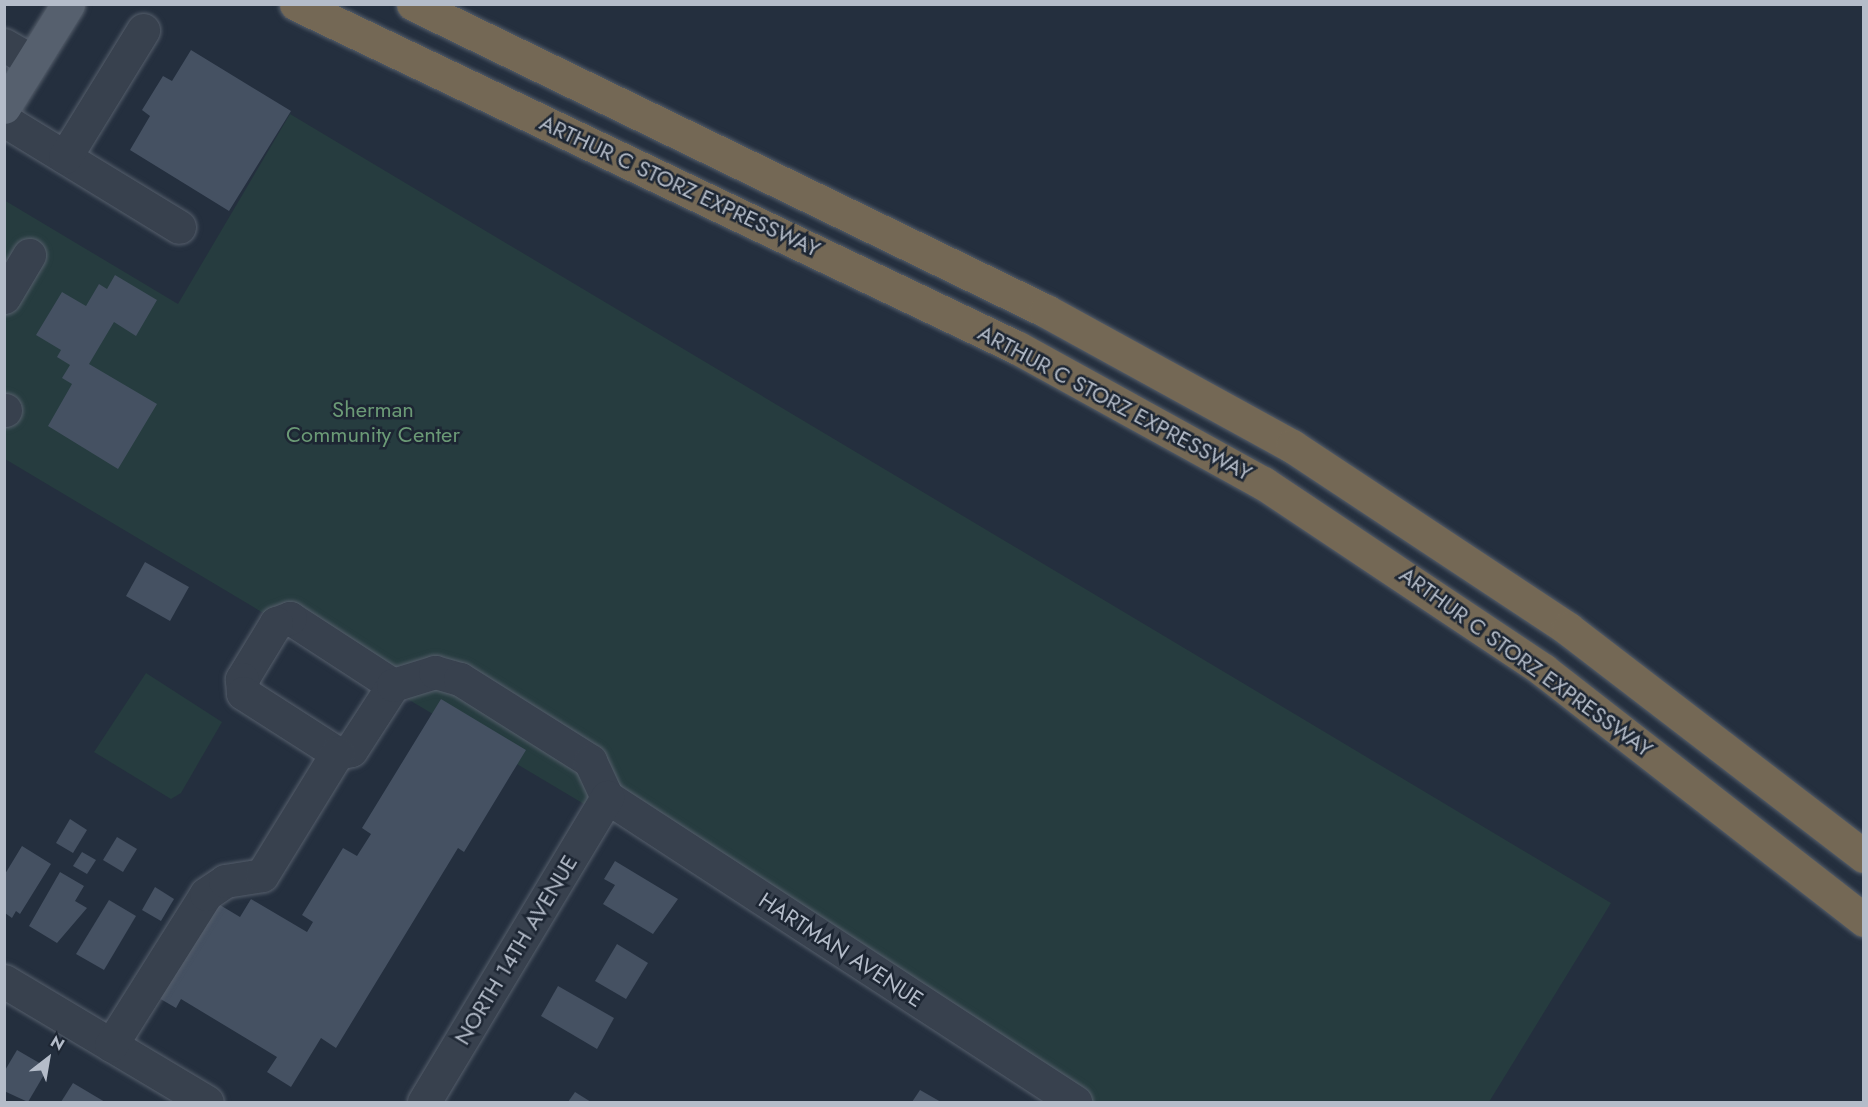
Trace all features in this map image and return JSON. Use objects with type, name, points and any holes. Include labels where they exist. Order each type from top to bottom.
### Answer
[{"type":"highway","name":"ARTHUR C STORZ EXPRESSWAY","points":[[296,4],[1018,348],[1263,483],[1543,670],[1863,920]]},
{"type":"highway","name":"ARTHUR C STORZ EXPRESSWAY","points":[[413,4],[1046,311],[1292,446],[1568,629],[1863,856]]},
{"type":"main road","points":[[4,107],[68,4]]},
{"type":"street","points":[[65,157],[143,30]]},
{"type":"street","points":[[4,45],[32,61]]},
{"type":"street","points":[[4,120],[179,227]]},
{"type":"street","points":[[4,297],[29,255]]},
{"type":"street","points":[[338,753],[243,693],[242,679],[276,622],[290,618],[393,685]]},
{"type":"street","points":[[111,1045],[206,894],[225,881],[262,875],[338,753],[351,750],[393,685],[435,672],[460,679],[590,761],[608,797]]},
{"type":"street","name":"NORTH 14TH AVENUE","points":[[424,1102],[608,797]]},
{"type":"street","name":"HARTMAN AVENUE","points":[[608,797],[1075,1102]]},
{"type":"street","points":[[4,981],[207,1102]]},
{"type":"green space","name":"Sherman Community Center","points":[[290,114],[1611,903],[1489,1102],[1084,1102],[5,459],[4,200],[178,304]]},
{"type":"green space","points":[[146,673],[222,722],[181,793],[171,799],[94,752]]},
{"type":"building","points":[[191,50],[291,111],[229,211],[130,150],[150,116],[142,110],[163,76],[172,81]]},
{"type":"building","points":[[115,275],[157,300],[136,336],[114,322],[89,364],[157,404],[118,469],[48,426],[72,384],[62,378],[70,365],[57,357],[61,350],[36,335],[62,292],[86,306],[99,284],[107,289]]},
{"type":"building","points":[[145,562],[189,587],[170,621],[126,596]]},
{"type":"building","points":[[441,699],[526,750],[464,852],[458,848],[336,1048],[321,1038],[291,1087],[267,1072],[277,1057],[181,999],[176,1008],[152,994],[210,899],[240,917],[251,899],[307,932],[313,922],[302,915],[343,848],[357,856],[371,834],[362,828]]},
{"type":"building","points":[[70,819],[87,830],[73,853],[56,843]]},
{"type":"building","points":[[117,837],[137,849],[123,872],[103,860]]},
{"type":"building","points":[[22,846],[51,864],[20,914],[16,911],[12,918],[5,913],[5,874]]},
{"type":"building","points":[[82,852],[96,860],[87,874],[73,866]]},
{"type":"building","points":[[615,861],[678,899],[653,934],[603,904],[615,885],[604,879]]},
{"type":"building","points":[[60,872],[84,886],[75,901],[87,908],[57,943],[29,926]]},
{"type":"building","points":[[155,887],[174,899],[161,921],[142,910]]},
{"type":"building","points":[[109,900],[136,916],[104,970],[76,954]]},
{"type":"building","points":[[617,944],[648,963],[626,999],[595,981]]},
{"type":"building","points":[[558,986],[614,1018],[597,1049],[541,1016]]},
{"type":"building","points":[[17,1050],[48,1068],[28,1102],[4,1091],[4,1072]]},
{"type":"building","points":[[73,1083],[105,1102],[61,1102]]},
{"type":"building","points":[[920,1090],[941,1102],[912,1102]]},
{"type":"building","points":[[575,1092],[591,1102],[568,1102]]}]
